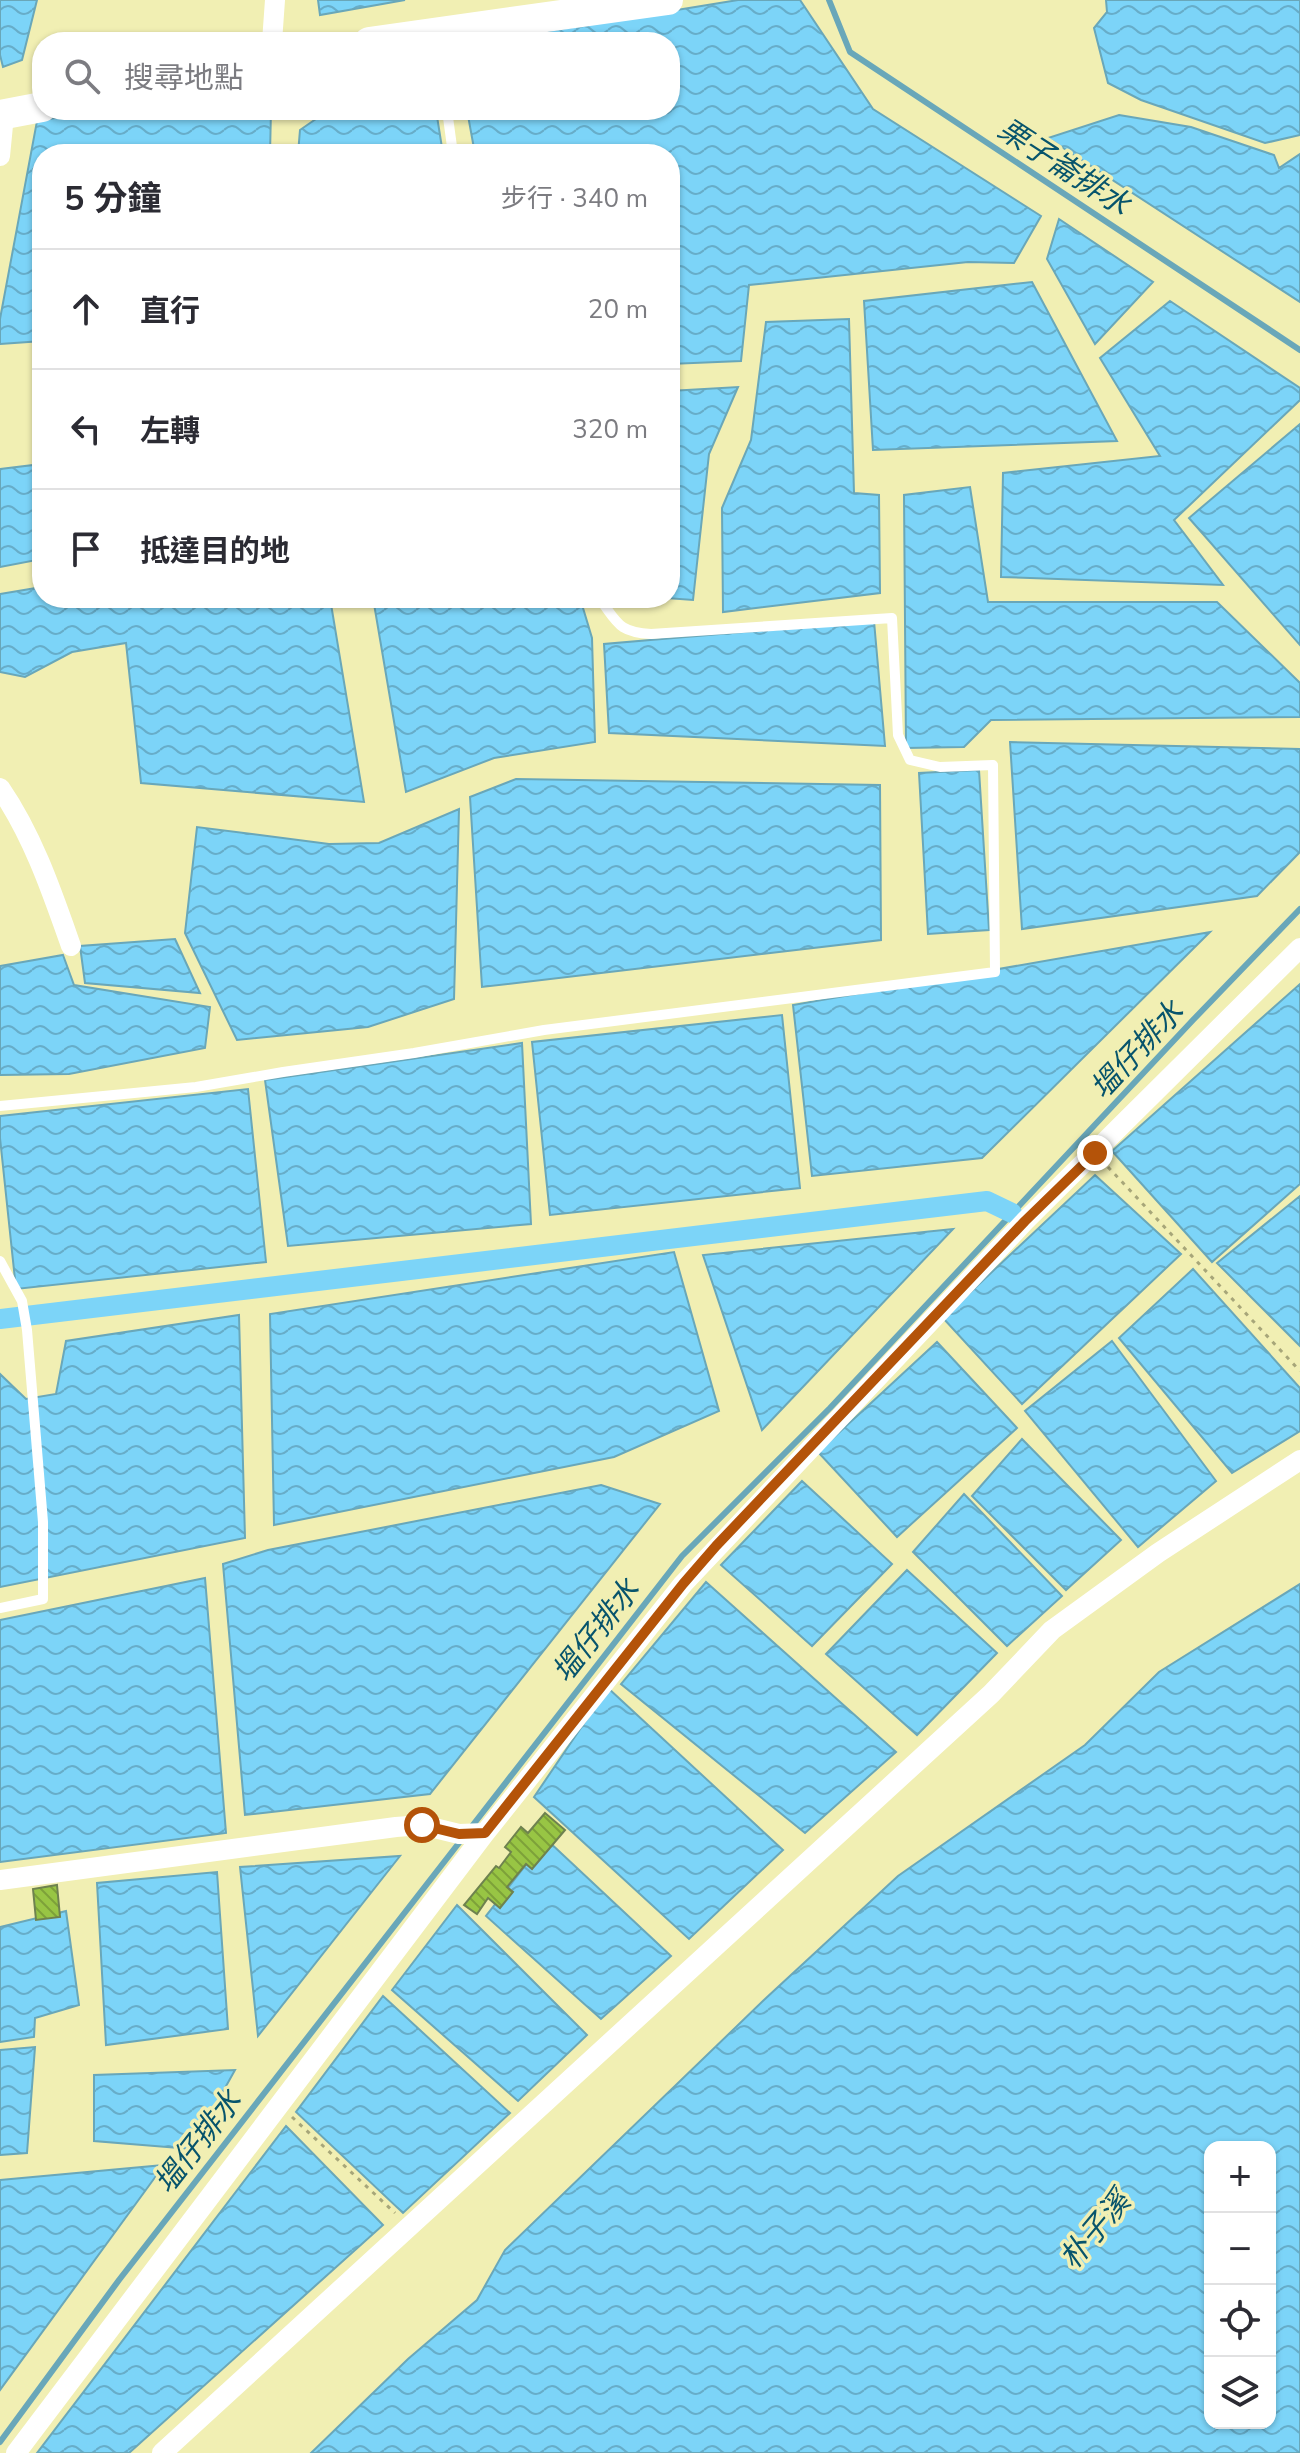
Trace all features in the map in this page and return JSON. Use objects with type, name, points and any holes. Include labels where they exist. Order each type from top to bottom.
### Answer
[{"type":"main road","points":[[455,32],[668,0]]},
{"type":"main road","points":[[2,115],[32,109]]},
{"type":"street","points":[[273,32],[275,0]]},
{"type":"street","points":[[0,156],[2,115]]},
{"type":"street","points":[[0,788],[19,816],[71,946]]},
{"type":"street","points":[[16,2453],[485,1833],[673,1596],[716,1546],[1025,1221],[1300,948]]},
{"type":"street","points":[[162,2453],[991,1694],[1052,1630],[1158,1553],[1300,1460]]},
{"type":"street","points":[[0,1880],[396,1827],[422,1825],[459,1834],[485,1833]]},
{"type":"lane","points":[[448,120],[452,144]]},
{"type":"lane","points":[[0,1106],[196,1087],[544,1030],[995,972],[993,765],[940,767],[910,760],[898,735],[892,618],[651,634],[631,633],[620,626],[606,608]]},
{"type":"lane","points":[[0,1261],[22,1301],[27,1330],[43,1522],[43,1599],[0,1608]]},
{"type":"path","points":[[1095,1153],[1300,1371]]},
{"type":"path","points":[[279,2105],[409,2226]]},
{"type":"water","points":[[0,0],[37,0],[22,60],[3,67],[0,55]]},
{"type":"water","points":[[318,0],[405,0],[320,15]]},
{"type":"water","points":[[738,0],[800,0],[873,109],[1041,216],[1014,263],[968,262],[749,285],[741,361],[680,364],[680,144],[473,144],[469,120],[680,120],[680,32],[542,32]]},
{"type":"water","points":[[1106,0],[1300,0],[1300,135],[1265,143],[1141,100],[1108,83],[1094,28],[1107,12]]},
{"type":"water","points":[[1119,115],[1191,127],[1274,155],[1279,168],[1300,154],[1300,302],[1048,138]]},
{"type":"water","points":[[271,120],[270,144],[33,144],[37,121]]},
{"type":"water","points":[[314,120],[438,120],[441,144],[299,144],[300,130]]},
{"type":"water","points":[[32,148],[32,342],[0,344],[0,319]]},
{"type":"water","points":[[1059,219],[1153,282],[1095,344],[1047,259]]},
{"type":"water","points":[[1032,282],[1117,441],[873,450],[864,301]]},
{"type":"water","points":[[1170,301],[1300,388],[1300,400],[1174,520],[1223,585],[1001,577],[1003,473],[1160,456],[1100,358]]},
{"type":"water","points":[[849,319],[854,493],[879,495],[880,593],[723,612],[722,508],[751,440],[766,322]]},
{"type":"water","points":[[738,387],[709,454],[693,600],[680,599],[680,390]]},
{"type":"water","points":[[1300,424],[1300,645],[1189,518]]},
{"type":"water","points":[[32,465],[32,561],[0,567],[0,469]]},
{"type":"water","points":[[970,487],[988,602],[1217,602],[1300,683],[1300,717],[991,720],[964,747],[906,748],[904,495]]},
{"type":"water","points":[[32,589],[32,608],[332,608],[364,802],[141,783],[126,643],[72,652],[25,677],[0,672],[0,594]]},
{"type":"water","points":[[375,608],[583,608],[592,638],[595,742],[494,758],[406,792]]},
{"type":"water","points":[[874,621],[885,746],[609,733],[604,644]]},
{"type":"water","points":[[1010,742],[1300,749],[1300,852],[1257,896],[1022,929]]},
{"type":"water","points":[[979,770],[989,930],[928,934],[919,773]]},
{"type":"water","points":[[516,779],[880,785],[881,940],[482,987],[470,797]]},
{"type":"water","points":[[459,809],[454,999],[368,1027],[237,1040],[185,933],[197,827],[329,844],[379,843]]},
{"type":"water","points":[[1210,932],[982,1158],[812,1176],[793,1005]]},
{"type":"water","points":[[175,939],[200,993],[85,983],[80,946]]},
{"type":"water","points":[[63,955],[74,985],[210,1007],[205,1048],[69,1074],[0,1075],[0,966]]},
{"type":"water","points":[[1300,984],[1300,1184],[1212,1262],[1112,1151]]},
{"type":"water","points":[[782,1015],[800,1188],[550,1215],[532,1042]]},
{"type":"water","points":[[522,1043],[531,1224],[288,1246],[265,1080]]},
{"type":"water","points":[[248,1089],[266,1262],[16,1289],[0,1116]]},
{"type":"water","points":[[1095,1175],[1181,1254],[1022,1404],[943,1318]]},
{"type":"water","points":[[1300,1196],[1300,1346],[1217,1263]]},
{"type":"water","points":[[953,1229],[762,1430],[703,1255]]},
{"type":"water","points":[[674,1252],[719,1411],[614,1457],[274,1525],[270,1314]]},
{"type":"water","points":[[1193,1269],[1300,1388],[1300,1431],[1232,1473],[1119,1338]]},
{"type":"water","points":[[239,1315],[245,1538],[0,1587],[0,1374],[26,1399],[56,1394],[66,1341]]},
{"type":"water","points":[[1112,1341],[1216,1481],[1138,1547],[1025,1411]]},
{"type":"water","points":[[937,1342],[1017,1428],[897,1537],[818,1452]]},
{"type":"water","points":[[1022,1439],[1121,1540],[1066,1590],[972,1496]]},
{"type":"water","points":[[802,1481],[892,1564],[812,1646],[721,1565]]},
{"type":"water","points":[[601,1485],[660,1504],[430,1794],[245,1815],[223,1564],[268,1550]]},
{"type":"water","points":[[964,1494],[1062,1596],[1007,1646],[913,1552]]},
{"type":"water","points":[[907,1570],[997,1653],[917,1735],[826,1654]]},
{"type":"water","points":[[205,1578],[226,1833],[0,1862],[0,1620]]},
{"type":"water","points":[[706,1582],[896,1752],[805,1833],[621,1684]]},
{"type":"water","name":"朴子溪","points":[[1300,1584],[1300,2453],[311,2453],[408,2359],[477,2300],[505,2250],[765,1999],[898,1876],[1085,1745],[1159,1672]]},
{"type":"water","points":[[608,1688],[783,1850],[689,1939],[534,1797]]},
{"type":"water","points":[[546,1839],[671,1956],[601,2019],[486,1916]]},
{"type":"water","points":[[400,1856],[258,2036],[240,1867]]},
{"type":"water","points":[[217,1872],[228,2029],[106,2045],[97,1883]]},
{"type":"water","points":[[457,1905],[587,2035],[518,2101],[392,1990]]},
{"type":"water","points":[[66,1911],[79,2005],[35,2018],[34,2037],[0,2042],[0,1927]]},
{"type":"water","points":[[383,1996],[510,2113],[403,2213],[296,2112]]},
{"type":"water","points":[[35,2047],[27,2153],[0,2155],[0,2050]]},
{"type":"water","points":[[235,2070],[191,2149],[94,2141],[94,2075]]},
{"type":"water","points":[[286,2126],[383,2225],[129,2453],[37,2453]]},
{"type":"water","points":[[164,2165],[0,2390],[0,2180]]},
{"type":"building","points":[[545,1813],[565,1830],[532,1869],[526,1864],[507,1887],[513,1892],[500,1908],[488,1898],[477,1914],[464,1905],[511,1852],[505,1847],[521,1827],[528,1833]]},
{"type":"building","points":[[57,1885],[60,1917],[36,1920],[33,1889]]},
{"type":"waterway","name":"栗子崙排水","points":[[829,0],[850,52],[1300,350]]},
{"type":"waterway","name":"塭仔排水","points":[[469,1830],[682,1556],[830,1408],[1300,909]]},
{"type":"waterway","points":[[0,1319],[987,1201],[1012,1213]]},
{"type":"waterway","name":"塭仔排水","points":[[0,2442],[119,2280],[462,1839]]},
{"type":"route","points":[[422,1825],[459,1834],[485,1833],[716,1546],[1025,1221],[1095,1153]]}]
